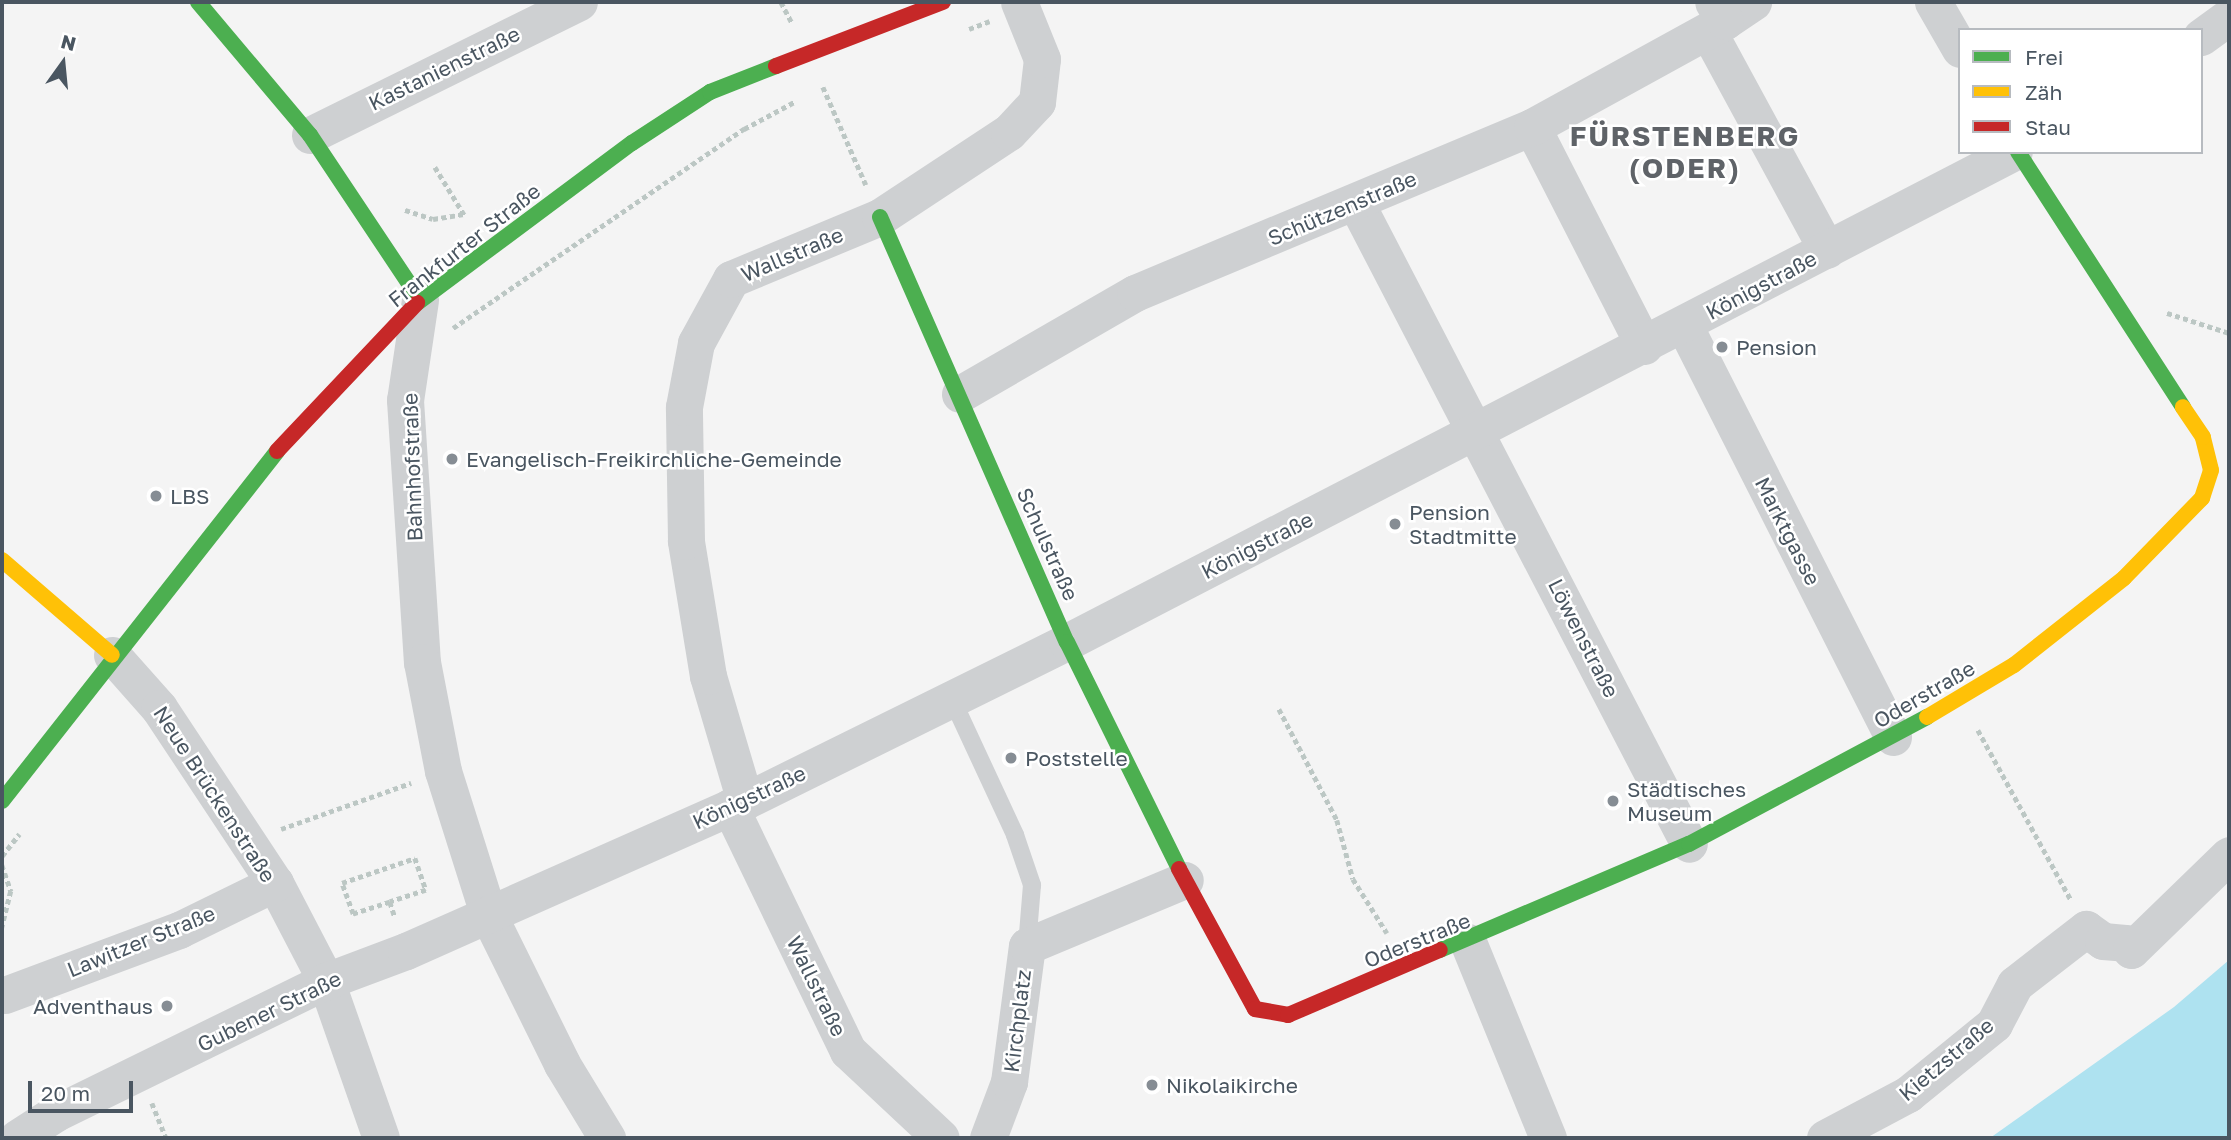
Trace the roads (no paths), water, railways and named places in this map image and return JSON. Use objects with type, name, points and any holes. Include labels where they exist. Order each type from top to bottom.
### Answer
[{"type":"street","points":[[198,2],[310,135],[421,300]]},
{"type":"street","name":"Kastanienstraße","points":[[310,135],[579,2]]},
{"type":"street","name":"Frankfurter Straße","points":[[113,655],[324,396],[421,300],[632,143],[710,92],[943,2]]},
{"type":"street","points":[[1933,2],[1958,46]]},
{"type":"street","name":"Wallstraße","points":[[940,1138],[848,1051],[737,804],[708,676],[686,541],[684,407],[696,343],[731,279],[880,218],[1009,132],[1037,102],[1042,59],[1020,5]]},
{"type":"street","points":[[1725,14],[1827,250]]},
{"type":"street","name":"Schützenstraße","points":[[960,394],[1135,293],[1356,203],[1532,127],[1725,14]]},
{"type":"street","points":[[2203,36],[2229,17]]},
{"type":"street","points":[[1532,127],[1644,346]]},
{"type":"street","name":"Königstraße","points":[[488,914],[737,804],[1068,642],[2012,154]]},
{"type":"street","name":"Oderstraße","points":[[1255,1009],[1288,1015],[1468,942],[1689,844],[1893,737],[2014,665],[2124,578],[2202,498],[2211,470],[2203,437],[2017,154]]},
{"type":"street","name":"Löwenstraße","points":[[1356,203],[1479,431],[1689,844]]},
{"type":"street","name":"Schulstraße","points":[[880,218],[1068,642],[1185,880],[1255,1009]]},
{"type":"street","name":"Bahnhofstraße","points":[[421,300],[405,400],[422,662],[443,771],[488,914],[562,1064],[607,1138]]},
{"type":"street","name":"Marktgasse","points":[[1684,325],[1893,737]]},
{"type":"street","points":[[2,560],[113,655],[2,801]]},
{"type":"street","name":"Neue Brückenstraße","points":[[113,655],[159,708],[251,840],[275,883],[326,981],[381,1138]]},
{"type":"street","name":"Kietzstraße","points":[[1825,1138],[1908,1094],[1994,1024],[2015,984],[2084,932],[2103,941],[2125,943],[2131,950],[2229,855]]},
{"type":"street","name":"Kirchplatz","points":[[988,1138],[1009,1082],[1027,946],[1185,880]]},
{"type":"street","name":"Lawitzer Straße","points":[[5,995],[178,930],[275,883]]},
{"type":"street","name":"Gubener Straße","points":[[18,1138],[56,1113],[326,981],[407,950],[488,914]]},
{"type":"street","points":[[1468,942],[1548,1138]]},
{"type":"lane","points":[[952,699],[1015,835],[1032,885],[1027,946]]},
{"type":"water","points":[[2229,960],[2229,1138],[1990,1138],[2174,1007]]},
{"type":"place","name":"Pension","points":[[1722,347]]},
{"type":"place","name":"Evangelisch-Freikirchliche-Gemeinde","points":[[452,459]]},
{"type":"place","name":"LBS","points":[[156,496]]},
{"type":"place","name":"Pension Stadtmitte","points":[[1395,524]]},
{"type":"place","name":"Poststelle","points":[[1011,758]]},
{"type":"place","name":"Städtisches Museum","points":[[1613,801]]},
{"type":"place","name":"Adventhaus","points":[[167,1006]]},
{"type":"place","name":"Nikolaikirche","points":[[1152,1085]]},
{"type":"district","name":"FÜRSTENBERG (ODER)","points":[[1685,152]]}]
